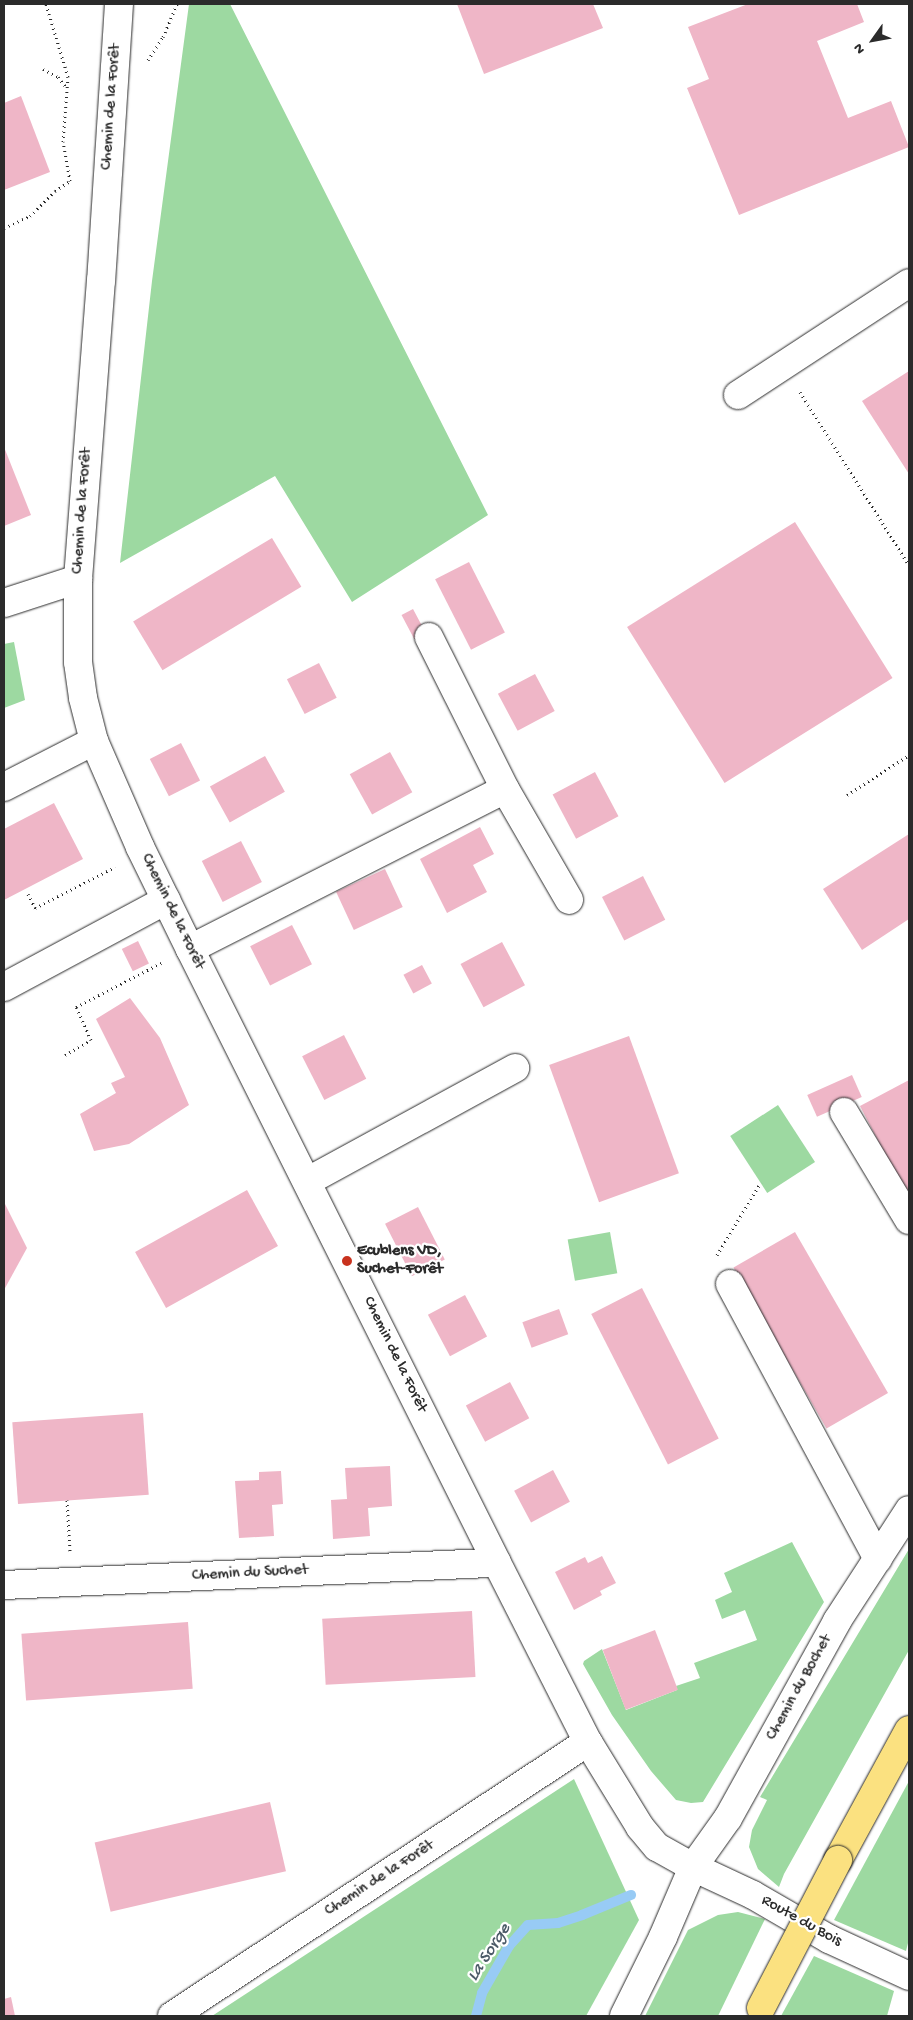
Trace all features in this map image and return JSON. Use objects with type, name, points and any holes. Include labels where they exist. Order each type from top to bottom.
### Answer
[{"type":"highway","points":[[758,2012],[909,1730]]},
{"type":"street","name":"Chemin de la Forêt","points":[[119,4],[101,280],[78,579],[78,662],[94,740],[190,949],[588,1742],[648,1838],[657,1847],[693,1867]]},
{"type":"street","points":[[738,395],[909,283]]},
{"type":"street","points":[[4,603],[78,579]]},
{"type":"street","points":[[429,637],[505,789],[569,900]]},
{"type":"street","points":[[4,787],[94,740]]},
{"type":"street","points":[[190,949],[505,789]]},
{"type":"street","points":[[4,987],[166,900]]},
{"type":"street","points":[[308,1181],[515,1068]]},
{"type":"street","points":[[844,1112],[909,1220]]},
{"type":"street","points":[[730,1284],[878,1559]]},
{"type":"street","name":"Chemin du Bochet","points":[[624,2016],[663,1937],[693,1867],[728,1818],[837,1621],[909,1510]]},
{"type":"street","name":"Chemin du Suchet","points":[[4,1585],[497,1563]]},
{"type":"street","name":"Chemin de la Forêt","points":[[172,2016],[588,1742]]},
{"type":"street","name":"Route du Bois","points":[[693,1867],[753,1895],[829,1939],[909,1976]]},
{"type":"path","points":[[4,228],[30,216],[55,191],[70,181],[63,142],[68,77],[46,4]]},
{"type":"path","points":[[146,62],[163,37],[177,4]]},
{"type":"path","points":[[43,69],[58,77],[67,89]]},
{"type":"path","points":[[783,366],[909,565]]},
{"type":"path","points":[[846,795],[909,755]]},
{"type":"path","points":[[28,894],[35,908],[116,866]]},
{"type":"path","points":[[65,1055],[91,1040],[76,1007],[190,949]]},
{"type":"path","points":[[712,1263],[761,1182]]},
{"type":"path","points":[[67,1500],[70,1545]]},
{"type":"green space","points":[[189,4],[230,4],[488,515],[352,602],[275,476],[120,563],[152,281]]},
{"type":"green space","points":[[14,642],[25,700],[4,708],[4,644]]},
{"type":"green space","points":[[778,1105],[815,1162],[767,1193],[730,1136]]},
{"type":"green space","points":[[610,1232],[617,1273],[575,1281],[568,1239]]},
{"type":"green space","points":[[792,1542],[824,1602],[703,1802],[691,1803],[676,1800],[651,1771],[612,1715],[583,1664],[584,1661],[602,1649],[626,1710],[677,1690],[676,1686],[700,1678],[694,1663],[757,1640],[745,1610],[722,1619],[715,1600],[732,1592],[724,1573]]},
{"type":"green space","points":[[909,1549],[909,1650],[784,1874],[779,1887],[758,1869],[749,1847],[752,1830],[767,1800],[760,1797]]},
{"type":"green space","points":[[574,1779],[639,1920],[586,2016],[212,2016]]},
{"type":"green space","points":[[909,1781],[909,1939],[906,1951],[834,1920]]},
{"type":"green space","points":[[738,1912],[765,1919],[718,2016],[645,2016],[688,1930],[718,1915]]},
{"type":"green space","points":[[814,1956],[894,1991],[887,2016],[781,2016]]},
{"type":"building","points":[[457,4],[593,4],[603,28],[484,74]]},
{"type":"building","points":[[748,4],[857,4],[864,22],[817,41],[848,118],[891,101],[909,147],[739,215],[687,88],[709,79],[688,27]]},
{"type":"building","points":[[21,96],[50,172],[4,190],[4,103]]},
{"type":"building","points":[[909,371],[909,474],[862,401]]},
{"type":"building","points":[[4,447],[31,515],[4,526]]},
{"type":"building","points":[[795,522],[893,678],[725,783],[627,627]]},
{"type":"building","points":[[272,538],[301,587],[162,670],[133,621]]},
{"type":"building","points":[[469,562],[505,632],[471,650],[435,579]]},
{"type":"building","points":[[413,609],[426,633],[414,639],[402,615]]},
{"type":"building","points":[[319,663],[337,698],[305,714],[287,679]]},
{"type":"building","points":[[535,674],[555,711],[518,731],[498,694]]},
{"type":"building","points":[[181,743],[200,780],[169,796],[150,759]]},
{"type":"building","points":[[390,752],[412,792],[372,815],[350,774]]},
{"type":"building","points":[[265,756],[285,792],[230,822],[210,787]]},
{"type":"building","points":[[595,772],[618,816],[576,839],[553,795]]},
{"type":"building","points":[[54,803],[83,859],[4,900],[4,829]]},
{"type":"building","points":[[480,827],[494,854],[473,865],[487,892],[447,913],[420,859]]},
{"type":"building","points":[[909,834],[909,919],[862,950],[823,889]]},
{"type":"building","points":[[241,841],[262,882],[223,902],[202,861]]},
{"type":"building","points":[[385,869],[403,907],[354,930],[336,892]]},
{"type":"building","points":[[643,876],[665,920],[624,941],[602,897]]},
{"type":"building","points":[[292,925],[312,964],[270,986],[250,946]]},
{"type":"building","points":[[138,941],[149,963],[133,971],[122,949]]},
{"type":"building","points":[[502,942],[525,985],[484,1007],[461,964]]},
{"type":"building","points":[[422,965],[432,984],[413,993],[403,975]]},
{"type":"building","points":[[130,998],[160,1038],[189,1105],[129,1144],[94,1151],[80,1114],[116,1093],[111,1083],[125,1077],[96,1019]]},
{"type":"building","points":[[344,1035],[366,1079],[324,1100],[302,1056]]},
{"type":"building","points":[[629,1036],[679,1173],[599,1202],[549,1065]]},
{"type":"building","points":[[852,1075],[862,1097],[817,1117],[807,1095]]},
{"type":"building","points":[[909,1080],[909,1201],[860,1106]]},
{"type":"building","points":[[247,1190],[278,1246],[166,1308],[135,1252]]},
{"type":"building","points":[[4,1202],[27,1248],[4,1290]]},
{"type":"building","points":[[418,1207],[445,1260],[412,1276],[385,1224]]},
{"type":"building","points":[[795,1232],[888,1393],[827,1429],[734,1268]]},
{"type":"building","points":[[642,1288],[719,1439],[668,1464],[591,1314]]},
{"type":"building","points":[[465,1295],[487,1336],[450,1356],[428,1315]]},
{"type":"building","points":[[559,1309],[568,1334],[532,1348],[522,1322]]},
{"type":"building","points":[[510,1382],[529,1418],[485,1442],[466,1405]]},
{"type":"building","points":[[143,1413],[149,1495],[18,1504],[12,1422]]},
{"type":"building","points":[[390,1466],[392,1506],[368,1508],[370,1536],[333,1539],[331,1500],[347,1499],[345,1468]]},
{"type":"building","points":[[553,1470],[570,1502],[531,1522],[514,1491]]},
{"type":"building","points":[[281,1471],[283,1504],[272,1505],[274,1536],[239,1538],[235,1481],[259,1480],[259,1472]]},
{"type":"building","points":[[602,1556],[616,1583],[600,1591],[602,1595],[574,1610],[555,1572],[585,1557],[588,1563]]},
{"type":"building","points":[[472,1611],[475,1677],[326,1685],[322,1619]]},
{"type":"building","points":[[188,1622],[193,1689],[26,1700],[21,1634]]},
{"type":"building","points":[[655,1630],[678,1690],[626,1710],[603,1650]]},
{"type":"building","points":[[270,1802],[286,1871],[111,1912],[95,1842]]},
{"type":"building","points":[[11,1997],[15,2016],[4,2016],[4,1999]]},
{"type":"waterway","name":"La Sorge","points":[[476,2016],[482,1993],[509,1946],[528,1925],[558,1923],[631,1895]]},
{"type":"place","name":"Ecublens VD, Suchet-Forêt","points":[[347,1261]]}]
